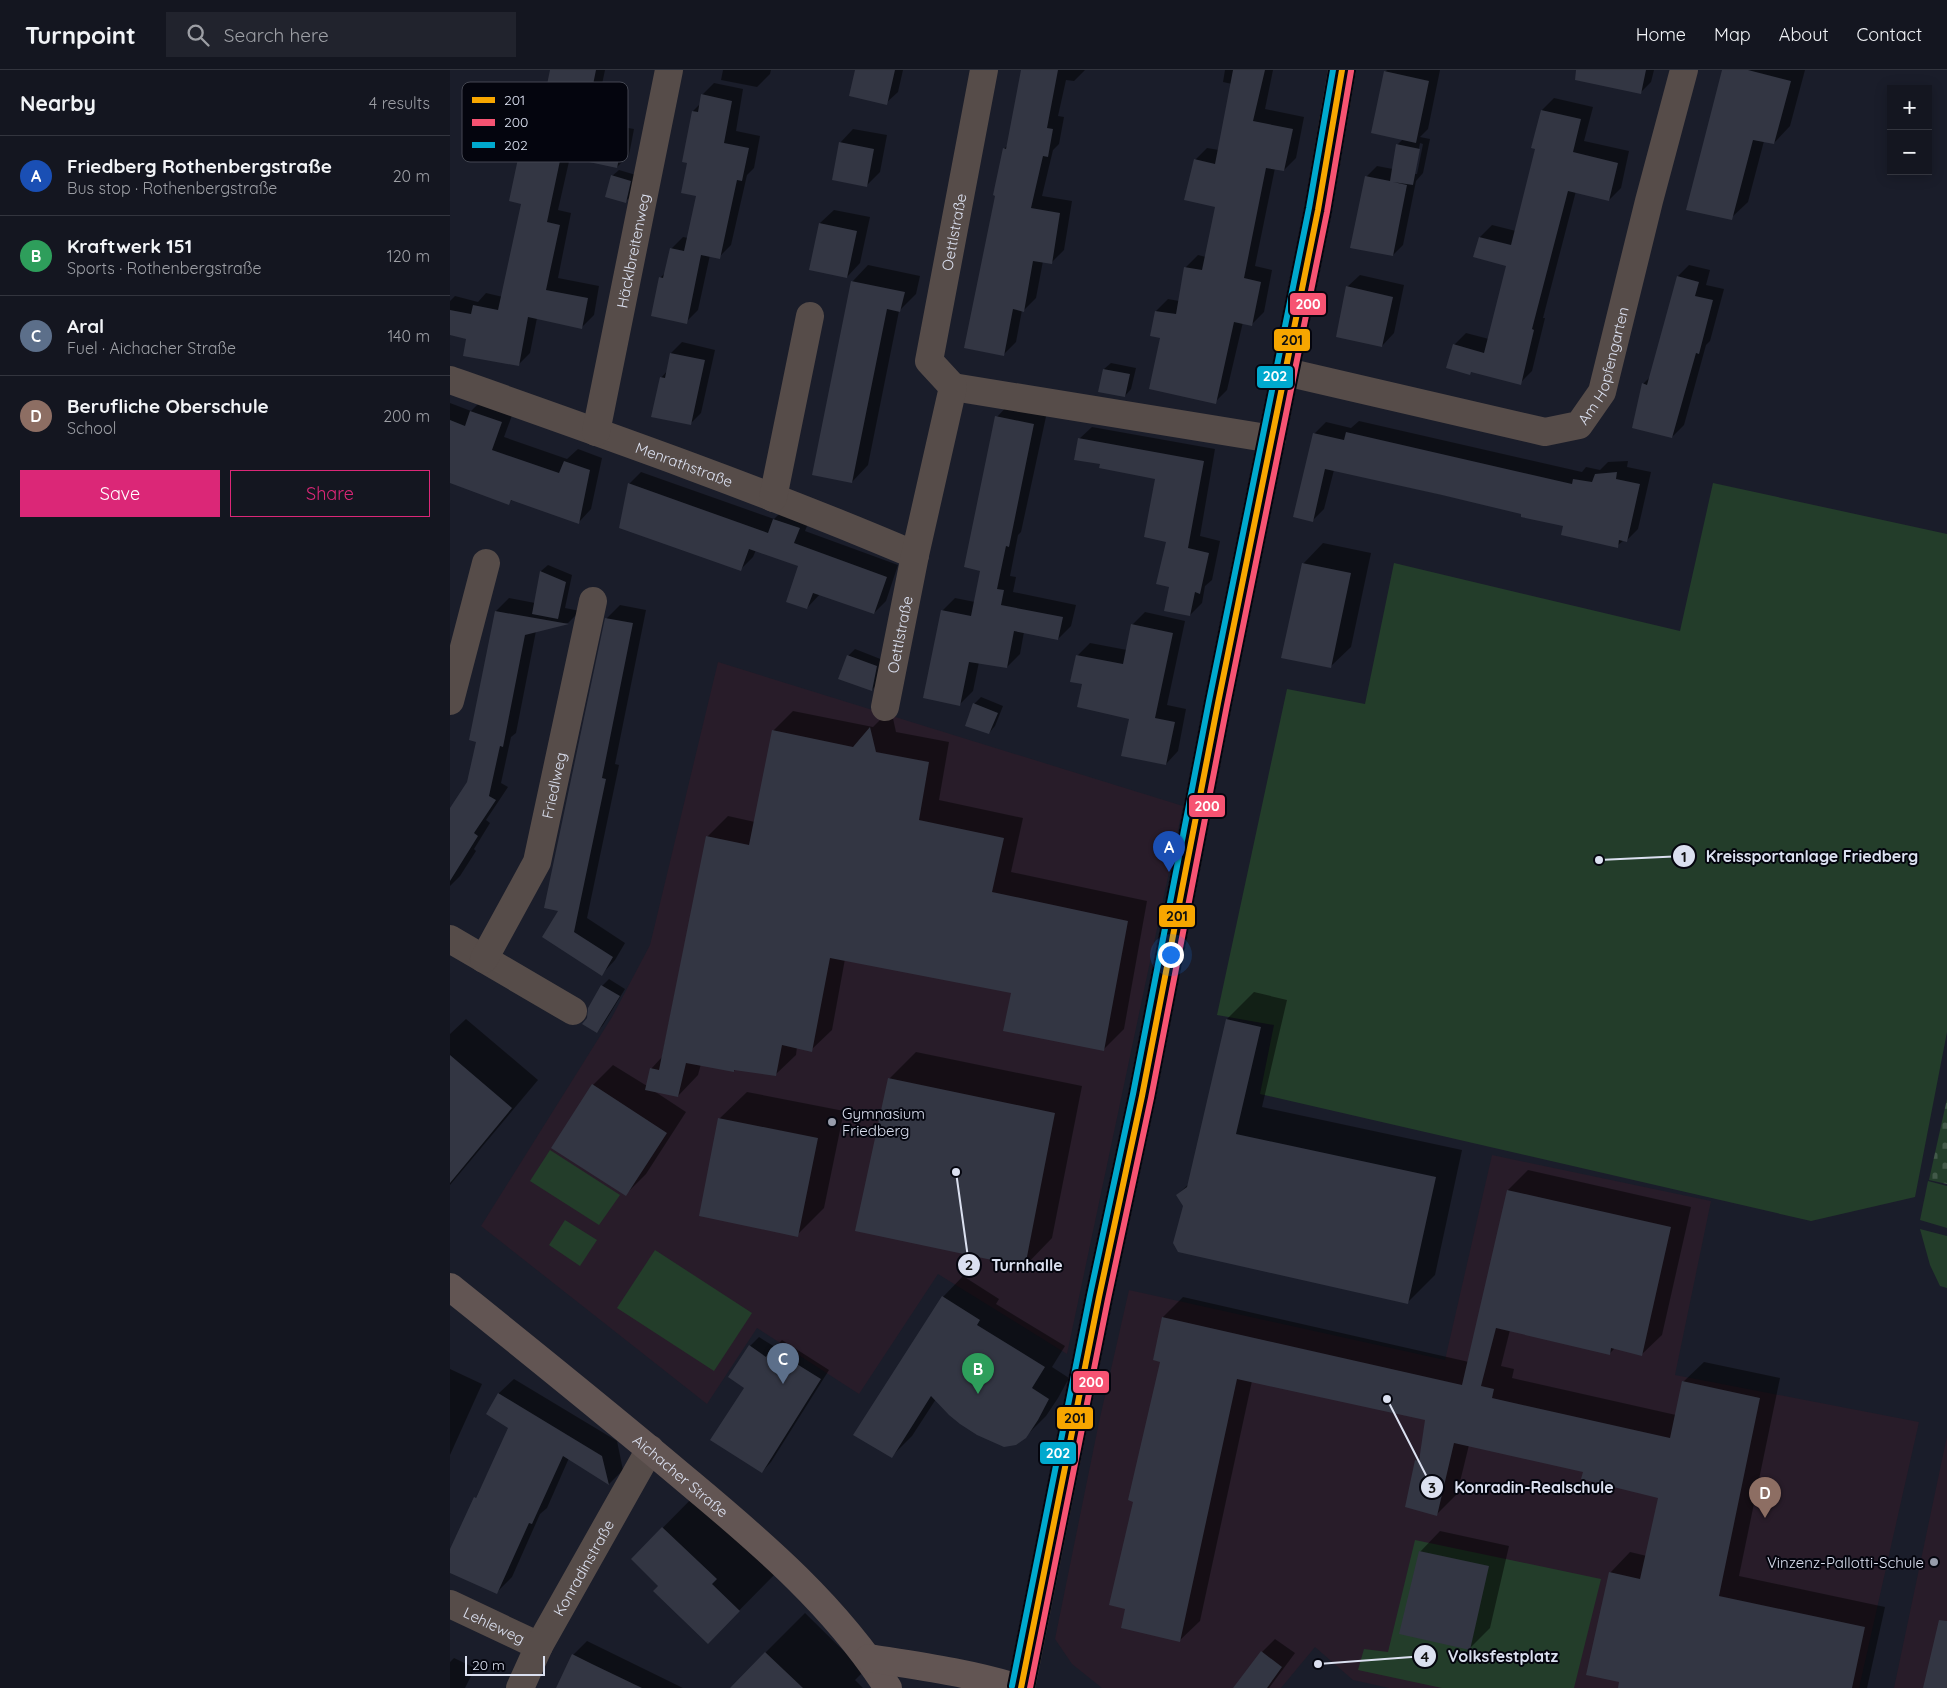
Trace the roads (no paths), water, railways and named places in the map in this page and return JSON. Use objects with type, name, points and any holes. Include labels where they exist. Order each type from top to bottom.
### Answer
[{"type":"main road","name":"Aichacher Straße","points":[[450,1287],[650,1449],[773,1554],[816,1596],[869,1658],[888,1688]]},
{"type":"main road","points":[[869,1658],[938,1669],[1019,1688]]},
{"type":"street","name":"Häcklbreitenweg","points":[[596,432],[669,70]]},
{"type":"street","name":"Oettlstraße","points":[[885,707],[953,387],[929,361],[984,70]]},
{"type":"street","points":[[1019,1688],[1142,1096],[1216,713],[1318,210],[1342,70]]},
{"type":"street","name":"Am Hopfengarten","points":[[1286,372],[1545,432],[1578,425],[1602,392],[1649,201],[1684,70]]},
{"type":"street","points":[[773,498],[810,316]]},
{"type":"street","name":"Menrathstraße","points":[[450,380],[773,498],[916,555]]},
{"type":"street","points":[[953,387],[1272,439]]},
{"type":"street","points":[[450,701],[486,563]]},
{"type":"street","name":"Friedlweg","points":[[484,959],[537,862],[593,601]]},
{"type":"street","points":[[450,939],[573,1011]]},
{"type":"street","name":"Konradinstraße","points":[[520,1688],[539,1646],[650,1449]]},
{"type":"street","name":"Lehleweg","points":[[450,1604],[539,1646]]},
{"type":"place","name":"Kreissportanlage Friedberg","points":[[1599,860]]},
{"type":"place","name":"Friedberg Rothenbergstraße","points":[[1169,872]]},
{"type":"place","name":"Gymnasium Friedberg","points":[[832,1122]]},
{"type":"place","name":"Turnhalle","points":[[956,1172]]},
{"type":"place","name":"Aral","points":[[783,1384]]},
{"type":"place","name":"Kraftwerk 151","points":[[978,1394]]},
{"type":"place","name":"Konradin-Realschule","points":[[1387,1399]]},
{"type":"place","name":"Berufliche Oberschule","points":[[1765,1518]]},
{"type":"place","name":"Vinzenz-Pallotti-Schule","points":[[1934,1562]]},
{"type":"place","name":"Volksfestplatz","points":[[1318,1664]]}]
